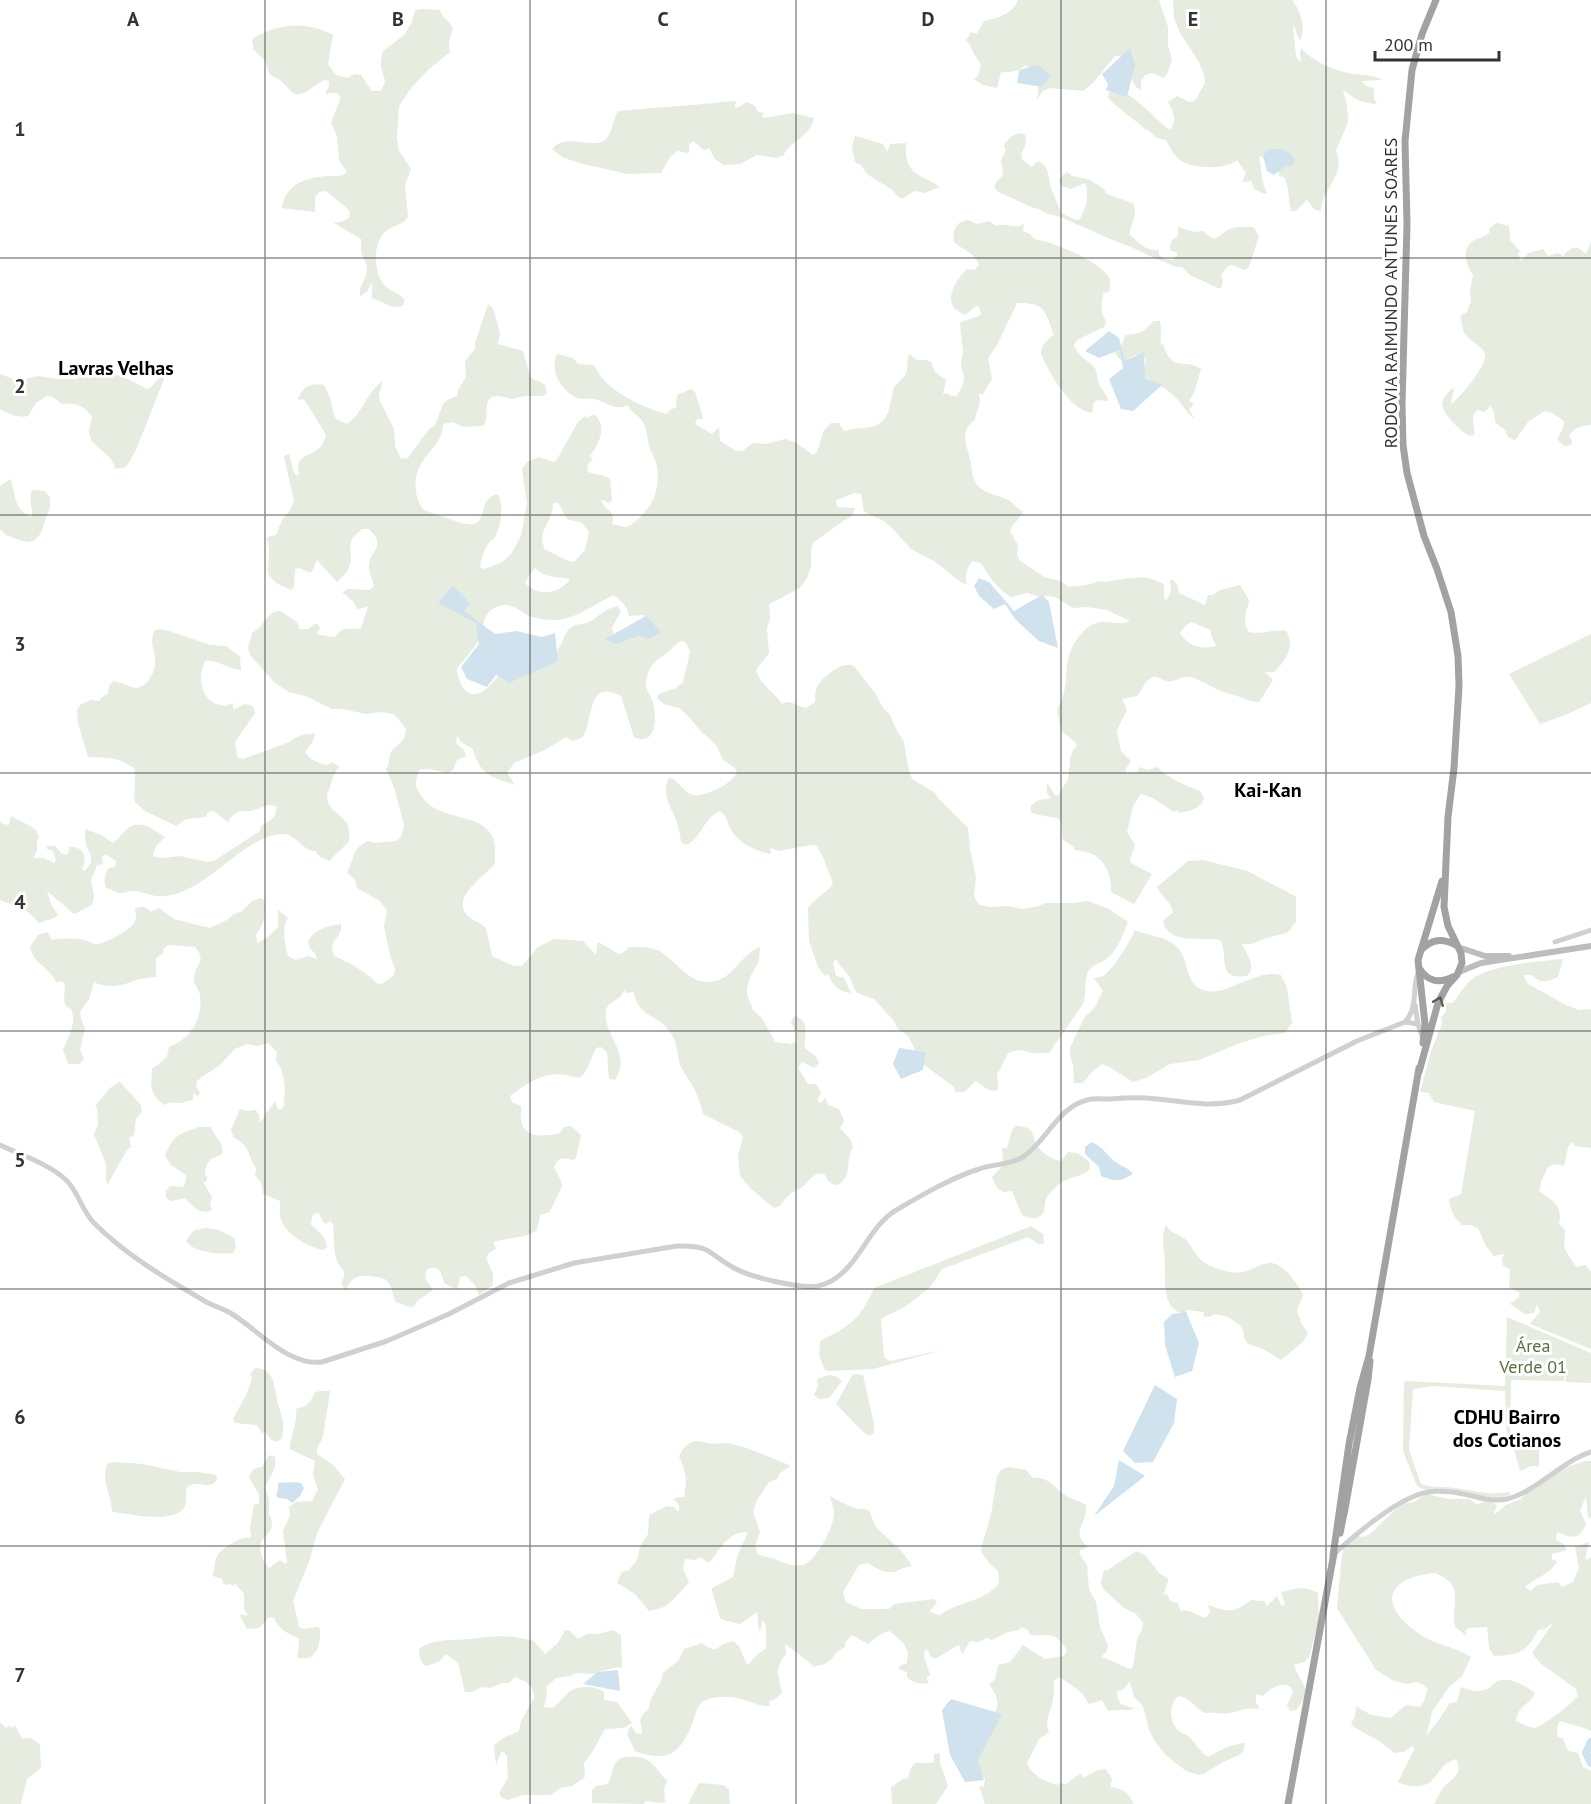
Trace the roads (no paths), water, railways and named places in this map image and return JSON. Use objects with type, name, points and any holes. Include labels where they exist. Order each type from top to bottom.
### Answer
[{"type":"highway","name":"RODOVIA RAIMUNDO ANTUNES SOARES","points":[[1436,0],[1422,34],[1412,70],[1405,141],[1407,224],[1402,408],[1405,467],[1424,536],[1451,612],[1459,667],[1454,768],[1445,870]]},
{"type":"highway","points":[[1419,1072],[1438,1003],[1447,986],[1458,974],[1462,957],[1448,926],[1444,907],[1445,870]]},
{"type":"highway","points":[[1336,1542],[1343,1521],[1360,1388],[1369,1356],[1419,1072],[1425,1024],[1418,969],[1419,952],[1445,870]]},
{"type":"highway","points":[[1419,952],[1426,944],[1438,940],[1457,946]]},
{"type":"highway","points":[[1418,969],[1432,980],[1444,981],[1458,974]]},
{"type":"highway","points":[[1288,1804],[1351,1458]]},
{"type":"main road","points":[[1457,946],[1485,956],[1525,957]]},
{"type":"main road","points":[[1458,974],[1481,963],[1591,946]]},
{"type":"street","points":[[1555,942],[1591,930]]},
{"type":"street","points":[[1405,1022],[1412,1013],[1418,969]]},
{"type":"street","points":[[1413,994],[1423,1038]]},
{"type":"street","points":[[0,1145],[63,1177],[71,1185],[86,1214],[95,1225],[124,1250],[206,1302],[250,1326],[282,1351],[314,1363],[387,1341],[449,1314],[509,1283],[574,1263],[628,1256],[677,1246],[704,1248],[735,1269],[748,1274],[795,1286],[818,1286],[832,1281],[843,1272],[883,1220],[895,1210],[978,1169],[1024,1156],[1065,1113],[1078,1104],[1094,1099],[1144,1098],[1212,1105],[1225,1104],[1240,1100],[1357,1041],[1405,1022],[1418,1024]]},
{"type":"street","points":[[1334,1555],[1349,1539],[1402,1503],[1422,1494],[1439,1491],[1493,1500],[1509,1498],[1591,1452]]},
{"type":"street","points":[[1343,1521],[1344,1533],[1349,1539]]},
{"type":"street","points":[[1336,1542],[1349,1539]]},
{"type":"water","points":[[1130,48],[1135,65],[1127,97],[1106,90],[1108,84],[1102,74]]},
{"type":"water","points":[[1038,65],[1051,76],[1042,87],[1017,83],[1019,70]]},
{"type":"water","points":[[1268,149],[1288,151],[1295,161],[1274,175],[1267,171],[1263,156]]},
{"type":"water","points":[[1109,331],[1119,338],[1125,361],[1144,352],[1145,378],[1162,385],[1133,411],[1121,409],[1109,379],[1123,368],[1120,350],[1099,358],[1085,351]]},
{"type":"water","points":[[979,578],[989,582],[1014,611],[1042,595],[1049,602],[1058,648],[1039,641],[1015,619],[1005,604],[994,609],[979,596],[974,586]]},
{"type":"water","points":[[453,586],[470,603],[464,611],[495,634],[516,631],[542,637],[555,633],[558,661],[509,683],[496,675],[487,687],[467,679],[461,667],[479,644],[476,623],[438,603]]},
{"type":"water","points":[[646,616],[661,632],[649,639],[639,636],[616,644],[605,639]]},
{"type":"water","points":[[899,1048],[926,1052],[923,1070],[901,1079],[893,1064]]},
{"type":"water","points":[[1092,1142],[1133,1174],[1118,1180],[1101,1176],[1099,1167],[1085,1154],[1085,1147]]},
{"type":"water","points":[[1186,1312],[1199,1343],[1192,1371],[1175,1377],[1165,1345],[1164,1322],[1172,1314]]},
{"type":"water","points":[[1155,1385],[1177,1399],[1174,1423],[1153,1462],[1135,1463],[1123,1451]]},
{"type":"water","points":[[1119,1460],[1145,1476],[1094,1516],[1114,1486]]},
{"type":"water","points":[[278,1483],[301,1483],[304,1488],[300,1496],[292,1503],[287,1499],[278,1498],[276,1494]]},
{"type":"water","points":[[618,1670],[620,1691],[583,1684],[597,1672]]},
{"type":"water","points":[[951,1699],[1002,1714],[978,1760],[984,1780],[965,1782],[950,1755],[942,1710]]},
{"type":"waterway","points":[[1591,1742],[1586,1753],[1591,1763]]},
{"type":"district","name":"Lavras Velhas","points":[[116,368]]},
{"type":"district","name":"Kai-Kan","points":[[1268,790]]},
{"type":"district","name":"CDHU Bairro dos Cotianos","points":[[1507,1428]]},
{"type":"park label","name":"Área Verde 01","points":[[1533,1355]]}]
